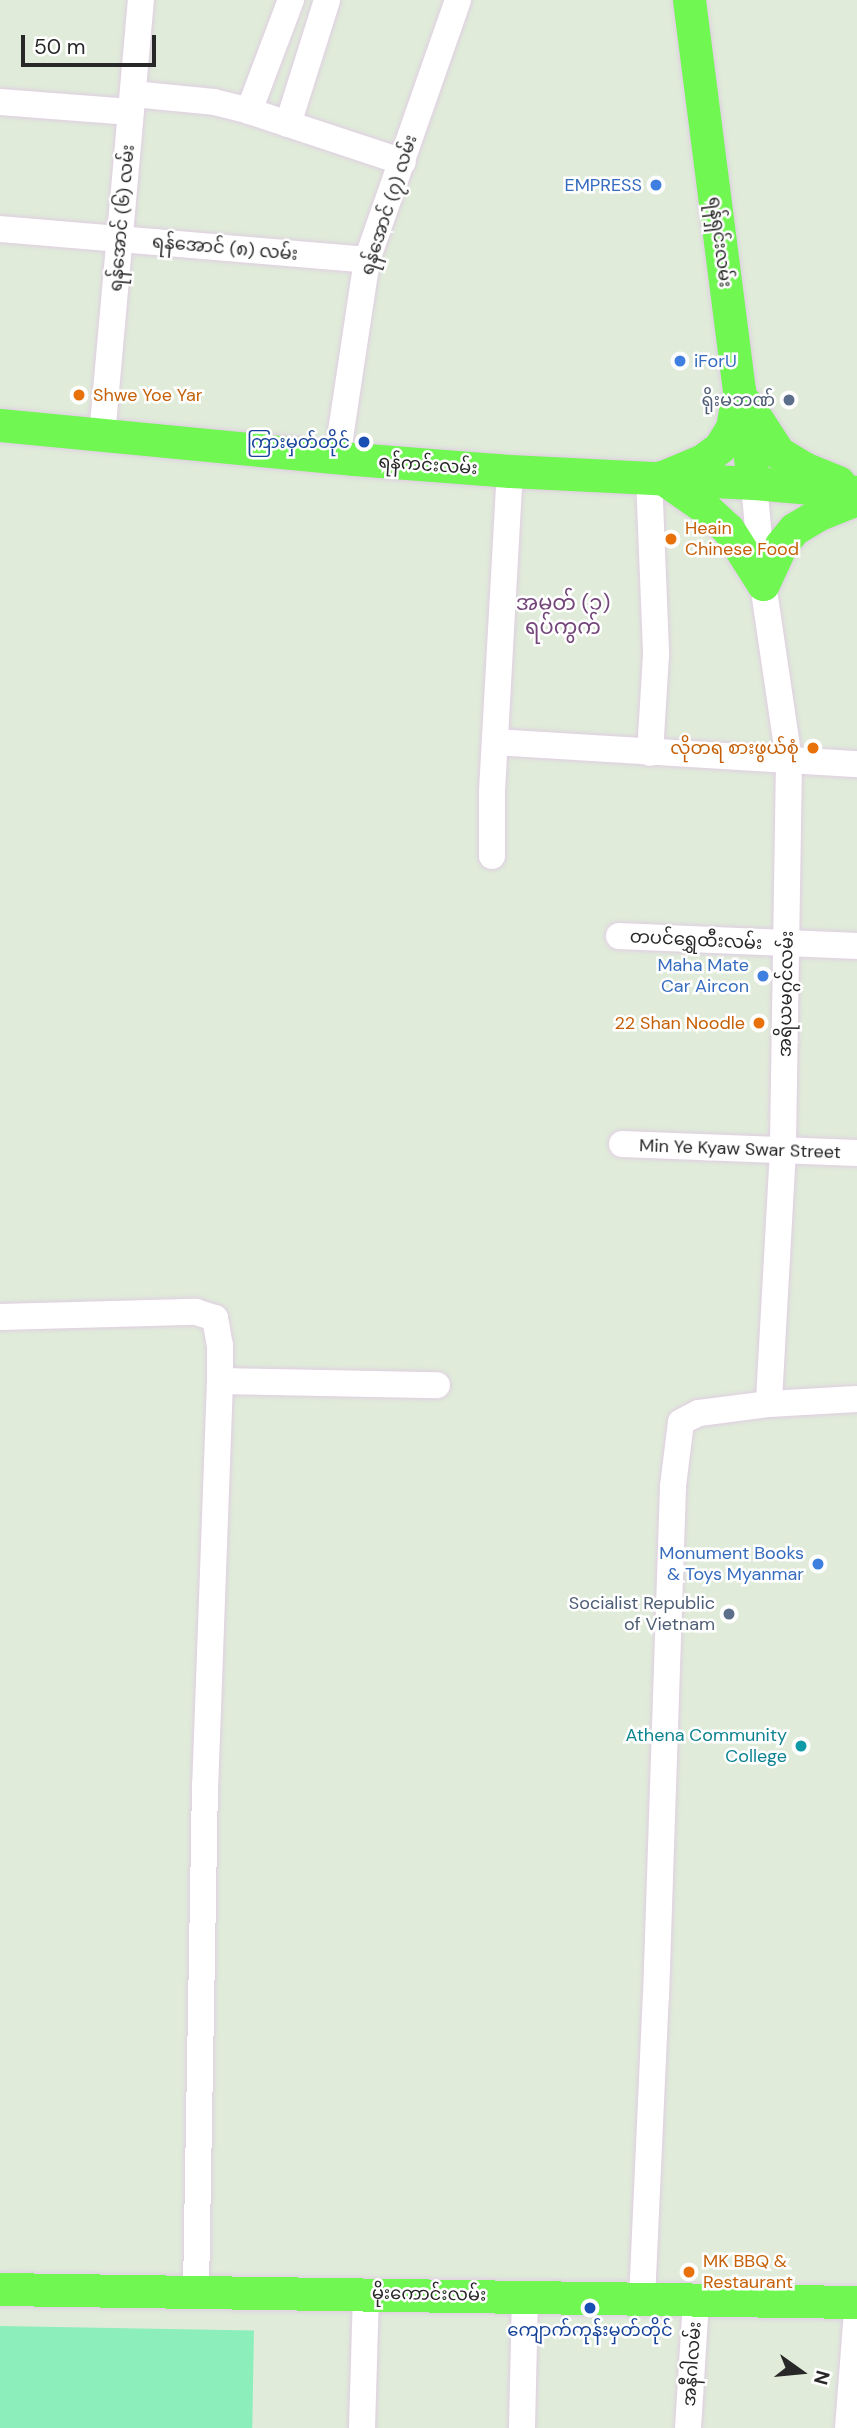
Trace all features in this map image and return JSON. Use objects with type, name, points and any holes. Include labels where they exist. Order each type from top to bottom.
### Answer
[{"type":"main road","name":"ရန်ရှင်းလမ်း","points":[[689,0],[739,390],[754,483]]},
{"type":"main road","points":[[655,477],[702,460],[720,447],[732,428],[739,390]]},
{"type":"main road","points":[[739,390],[760,428],[779,453],[806,469],[857,490]]},
{"type":"main road","name":"ရန်ကင်းလမ်း","points":[[0,425],[337,458],[510,471],[857,490]]},
{"type":"main road","points":[[655,477],[704,508],[728,529],[764,584]]},
{"type":"main road","points":[[764,584],[781,545],[794,529],[817,515],[857,499]]},
{"type":"main road","name":"မိုးကောင်းလမ်း","points":[[0,2289],[857,2302]]},
{"type":"street","name":"ရန်အောင် (၆) လမ်း","points":[[102,436],[141,0]]},
{"type":"street","points":[[249,111],[291,0]]},
{"type":"street","points":[[288,124],[327,0]]},
{"type":"street","name":"ရန်အောင် (၇) လမ်း","points":[[337,458],[367,260],[458,0]]},
{"type":"street","points":[[0,102],[214,102],[403,162]]},
{"type":"street","name":"ရန်အောင် (၈) လမ်း","points":[[0,229],[367,260]]},
{"type":"street","points":[[492,856],[495,742],[510,471]]},
{"type":"street","points":[[650,752],[656,655],[655,477]]},
{"type":"street","name":"အရိယမဂ္ဂင်လမ်း","points":[[754,483],[764,584],[789,761],[783,1150],[769,1404]]},
{"type":"street","points":[[495,742],[857,764]]},
{"type":"street","name":"တပင်ရွှေထီးလမ်း","points":[[619,936],[857,946]]},
{"type":"street","name":"Min Ye Kyaw Swar Street","points":[[622,1144],[857,1153]]},
{"type":"street","points":[[0,1317],[196,1311],[215,1318],[220,1345],[220,1381],[205,1784],[195,2290]]},
{"type":"street","points":[[220,1381],[437,1385]]},
{"type":"street","points":[[642,2300],[657,1983],[673,1486],[681,1422],[699,1413],[769,1404],[857,1399]]},
{"type":"street","points":[[362,2428],[366,2293]]},
{"type":"street","points":[[522,2428],[525,2296]]},
{"type":"street","name":"အနီဂါလမ်း","points":[[688,2428],[696,2300]]},
{"type":"street","points":[[848,2428],[857,2310]]},
{"type":"green space","points":[[0,2326],[254,2330],[252,2428],[0,2428]]},
{"type":"place","name":"EMPRESS","points":[[656,185]]},
{"type":"place","name":"iForU","points":[[680,361]]},
{"type":"place","name":"Shwe Yoe Yar","points":[[79,395]]},
{"type":"place","name":"ရိုးမဘဏ်","points":[[789,400]]},
{"type":"place","name":"ကြားမှတ်တိုင်","points":[[364,442]]},
{"type":"place","name":"Heain Chinese Food","points":[[671,539]]},
{"type":"place","name":"လိုတရ စားဖွယ်စုံ","points":[[813,748]]},
{"type":"place","name":"Maha Mate Car Aircon","points":[[763,976]]},
{"type":"place","name":"22 Shan Noodle","points":[[759,1023]]},
{"type":"place","name":"Monument Books & Toys Myanmar","points":[[818,1564]]},
{"type":"place","name":"Socialist Republic of Vietnam","points":[[729,1614]]},
{"type":"place","name":"Athena Community College","points":[[801,1746]]},
{"type":"place","name":"MK BBQ & Restaurant","points":[[689,2272]]},
{"type":"place","name":"ကျောက်ကုန်းမှတ်တိုင်","points":[[590,2308]]},
{"type":"district","name":"အမှတ် (၁) ရပ်ကွက်","points":[[563,615]]}]
